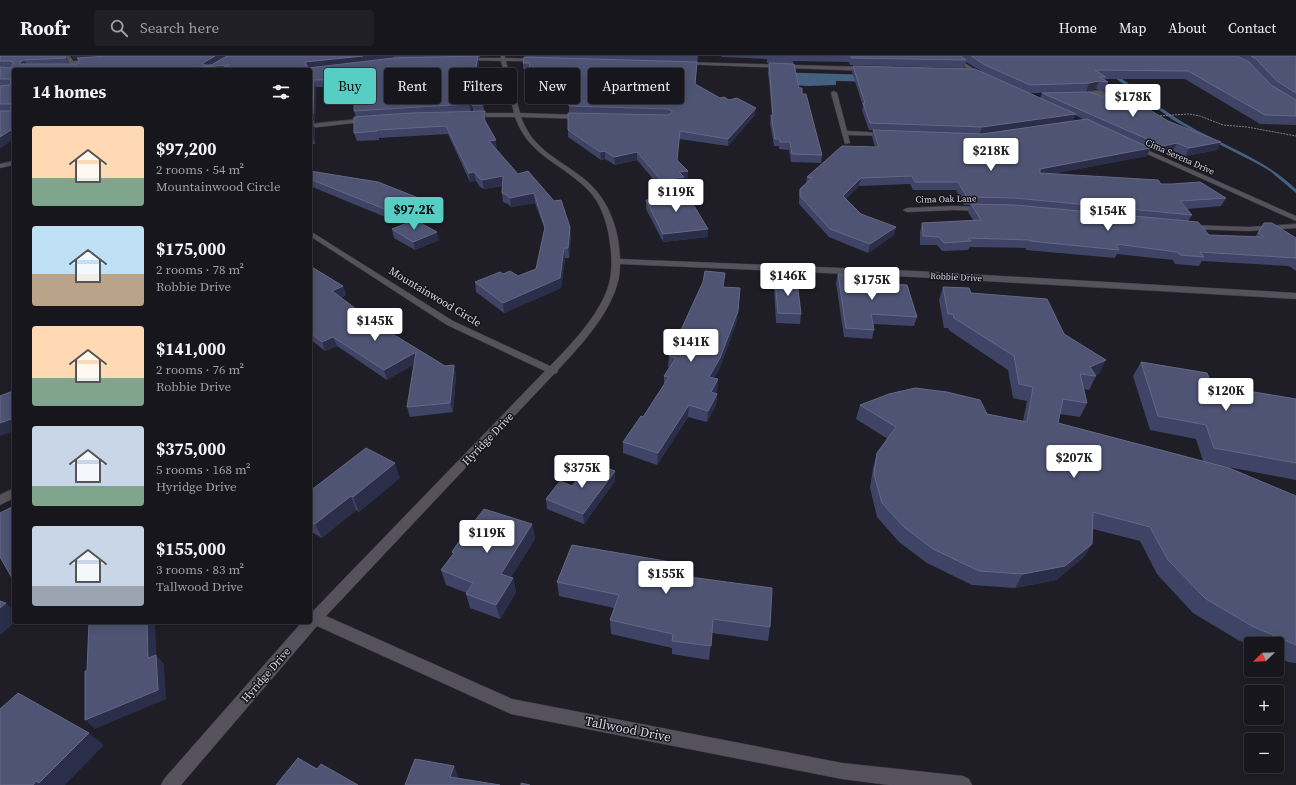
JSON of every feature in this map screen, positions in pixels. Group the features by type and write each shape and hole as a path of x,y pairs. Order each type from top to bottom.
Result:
{"street":[{"path":"68,56 71,63 102,61"},
{"path":"951,56 986,78"},
{"path":"457,59 503,57 542,60"},
{"name":"Hyridge Drive","path":"312,617 553,371 597,317 612,290 616,261 613,230 596,193 532,144 523,130 517,114 503,57"},
{"path":"674,63 873,69"},
{"path":"66,68 81,68"},
{"path":"963,72 975,72"},
{"path":"834,93 847,143"},
{"path":"1082,96 1089,96"},
{"path":"462,115 517,114 588,117"},
{"path":"312,126 377,119"},
{"path":"845,133 890,135"},
{"name":"Cima Serena Drive","path":"1126,142 1296,219"},
{"path":"0,166 12,163"},
{"name":"Cima Oak Lane","path":"907,210 954,208 990,209"},
{"path":"1183,226 1249,229 1296,226"},
{"name":"Mountainwood Circle","path":"312,234 450,323 553,371"},
{"name":"Robbie Drive","path":"616,261 923,275 1296,296"},
{"path":"0,500 12,494"},
{"name":"Tallwood Drive","path":"312,617 511,706 842,771 962,785"},
{"name":"Hyridge Drive","path":"170,785 306,624"}],"path":[{"path":"1154,116 1189,114 1200,116 1222,125 1247,127 1296,136"}],"water":[{"path":"768,72 876,75 878,82 836,81 836,85 808,86 770,84"}],"building":[{"path":"0,56 65,56 66,58 24,60 20,62 20,64 78,64 79,60 77,58 108,56 215,56 203,63 204,65 211,65 227,56 363,56 305,62 308,68 222,68 229,65 189,68 12,68 12,129 0,137 0,111 10,111 11,104 0,104 0,86 10,85 11,79 0,79 0,67 10,68 14,63 10,61 0,61"},
{"path":"478,56 476,68 449,68 449,104 469,104 354,111 354,104 376,104 376,68 324,68 324,80 314,80 312,114 312,68 308,68 394,58"},
{"path":"851,56 960,56 966,60 851,58"},
{"path":"971,56 1237,56 1249,62 1271,85 1296,100 1296,116 1265,115 1188,71 1095,70 1106,77 1099,77 1108,82 1099,81 1089,83 1030,85 985,65"},
{"path":"1251,56 1296,56 1296,93 1277,81 1255,58"},
{"path":"524,57 697,62 695,84 720,98 724,97 729,100 737,98 756,108 728,139 680,131 677,160 688,171 679,172 684,177 661,180 637,152 614,157 605,151 600,152 568,130 568,113 668,115 672,113 672,111 668,109 569,106 569,104 580,104 580,68 529,68 530,63 523,63"},
{"path":"769,63 794,64 799,88 802,88 802,94 806,94 822,155 792,154 790,142 780,142 780,139 775,139 771,115 773,116"},
{"path":"853,66 975,69 1076,114 982,127 870,123"},
{"path":"1117,90 1168,121 1221,142 1189,148 1177,143 1163,146 1042,93 1090,92 1102,96 1115,94"},
{"path":"483,104 483,105 472,105"},
{"path":"485,111 484,119 496,140 489,141 518,174 528,171 554,201 561,200 570,227 568,248 564,248 560,278 503,303 475,282 500,272 503,274 510,271 518,276 536,269 545,227 534,193 510,198 502,193 503,176 482,180 474,172 469,173 446,126 377,130 354,133 354,117 411,113"},
{"path":"1087,119 1150,148 1040,169 1040,173 1158,180 1161,184 1200,182 1226,198 1180,201 1192,215 1015,198 967,197 958,182 915,182 912,176 861,178 843,196 861,214 896,227 870,244 830,229 800,196 800,189 812,178 807,177 842,146 879,147 873,130 982,134"},
{"path":"312,171 378,182 421,199 392,212 312,180"},
{"path":"684,189 708,229 663,234 646,200 666,198 662,192"},
{"path":"971,204 1015,205 1198,222 1209,235 1264,237 1258,233 1264,223 1272,223 1296,238 1296,258 1200,252 1204,257 1180,255 1177,252 1116,244 1119,250 1029,240 968,238 971,241 944,243 939,237 923,236 922,223 981,220"},
{"path":"415,220 437,232 413,242 392,229"},
{"path":"312,267 343,286 332,291 378,325 445,366 454,365 450,403 407,407 416,352 384,370 333,337 322,342 312,334"},
{"path":"705,271 725,273 723,287 740,288 738,311 720,358 709,377 718,379 711,392 717,394 708,411 689,405 658,453 623,442 641,416 643,417 669,377 664,376 676,358 669,356 703,282"},
{"path":"838,274 871,276 873,283 907,285 917,317 871,314 874,330 846,328"},
{"path":"775,280 797,281 801,314 778,313"},
{"path":"943,287 969,288 971,293 1047,299 1064,334 1106,360 1090,367 1096,376 1080,374 1087,403 1063,399 1058,423 1229,468 1296,496 1296,645 1284,640 1284,637 1277,637 1252,626 1206,599 1168,560 1150,527 1093,512 1092,544 1065,566 1023,574 979,571 933,549 904,527 882,503 874,474 877,453 896,427 860,405 889,394 915,388 947,392 980,400 987,414 1027,422 1033,387 1019,384 1014,356 954,318 953,314 948,314"},
{"path":"1141,362 1207,373 1212,385 1296,399 1296,463 1214,448 1206,425 1158,416"},
{"path":"12,391 12,419 0,423 0,396"},
{"path":"366,448 395,463 353,497 351,496 315,524 312,522 312,489"},
{"path":"591,462 615,471 583,514 546,499 560,481 572,486"},
{"path":"12,507 12,578 0,557 0,513"},
{"path":"484,509 532,524 501,574 513,578 496,605 466,594 473,583 441,570 454,553 452,552 460,540"},
{"path":"572,545 671,562 667,574 772,588 770,627 713,619 711,646 672,641 673,634 610,620 619,595 557,582"},
{"path":"0,601 6,603 0,608"},
{"path":"89,624 147,624 148,658 156,655 158,690 85,720 85,671 87,671"},
{"path":"18,693 89,733 39,783 36,781 33,785 0,785 0,709"},
{"path":"298,758 317,769 321,764 358,785 276,785"},
{"path":"415,759 454,766 450,777 500,785 405,785"}],"waterway":[{"path":"1112,74 1165,113 1198,133 1257,162 1271,171 1296,192"}]}
